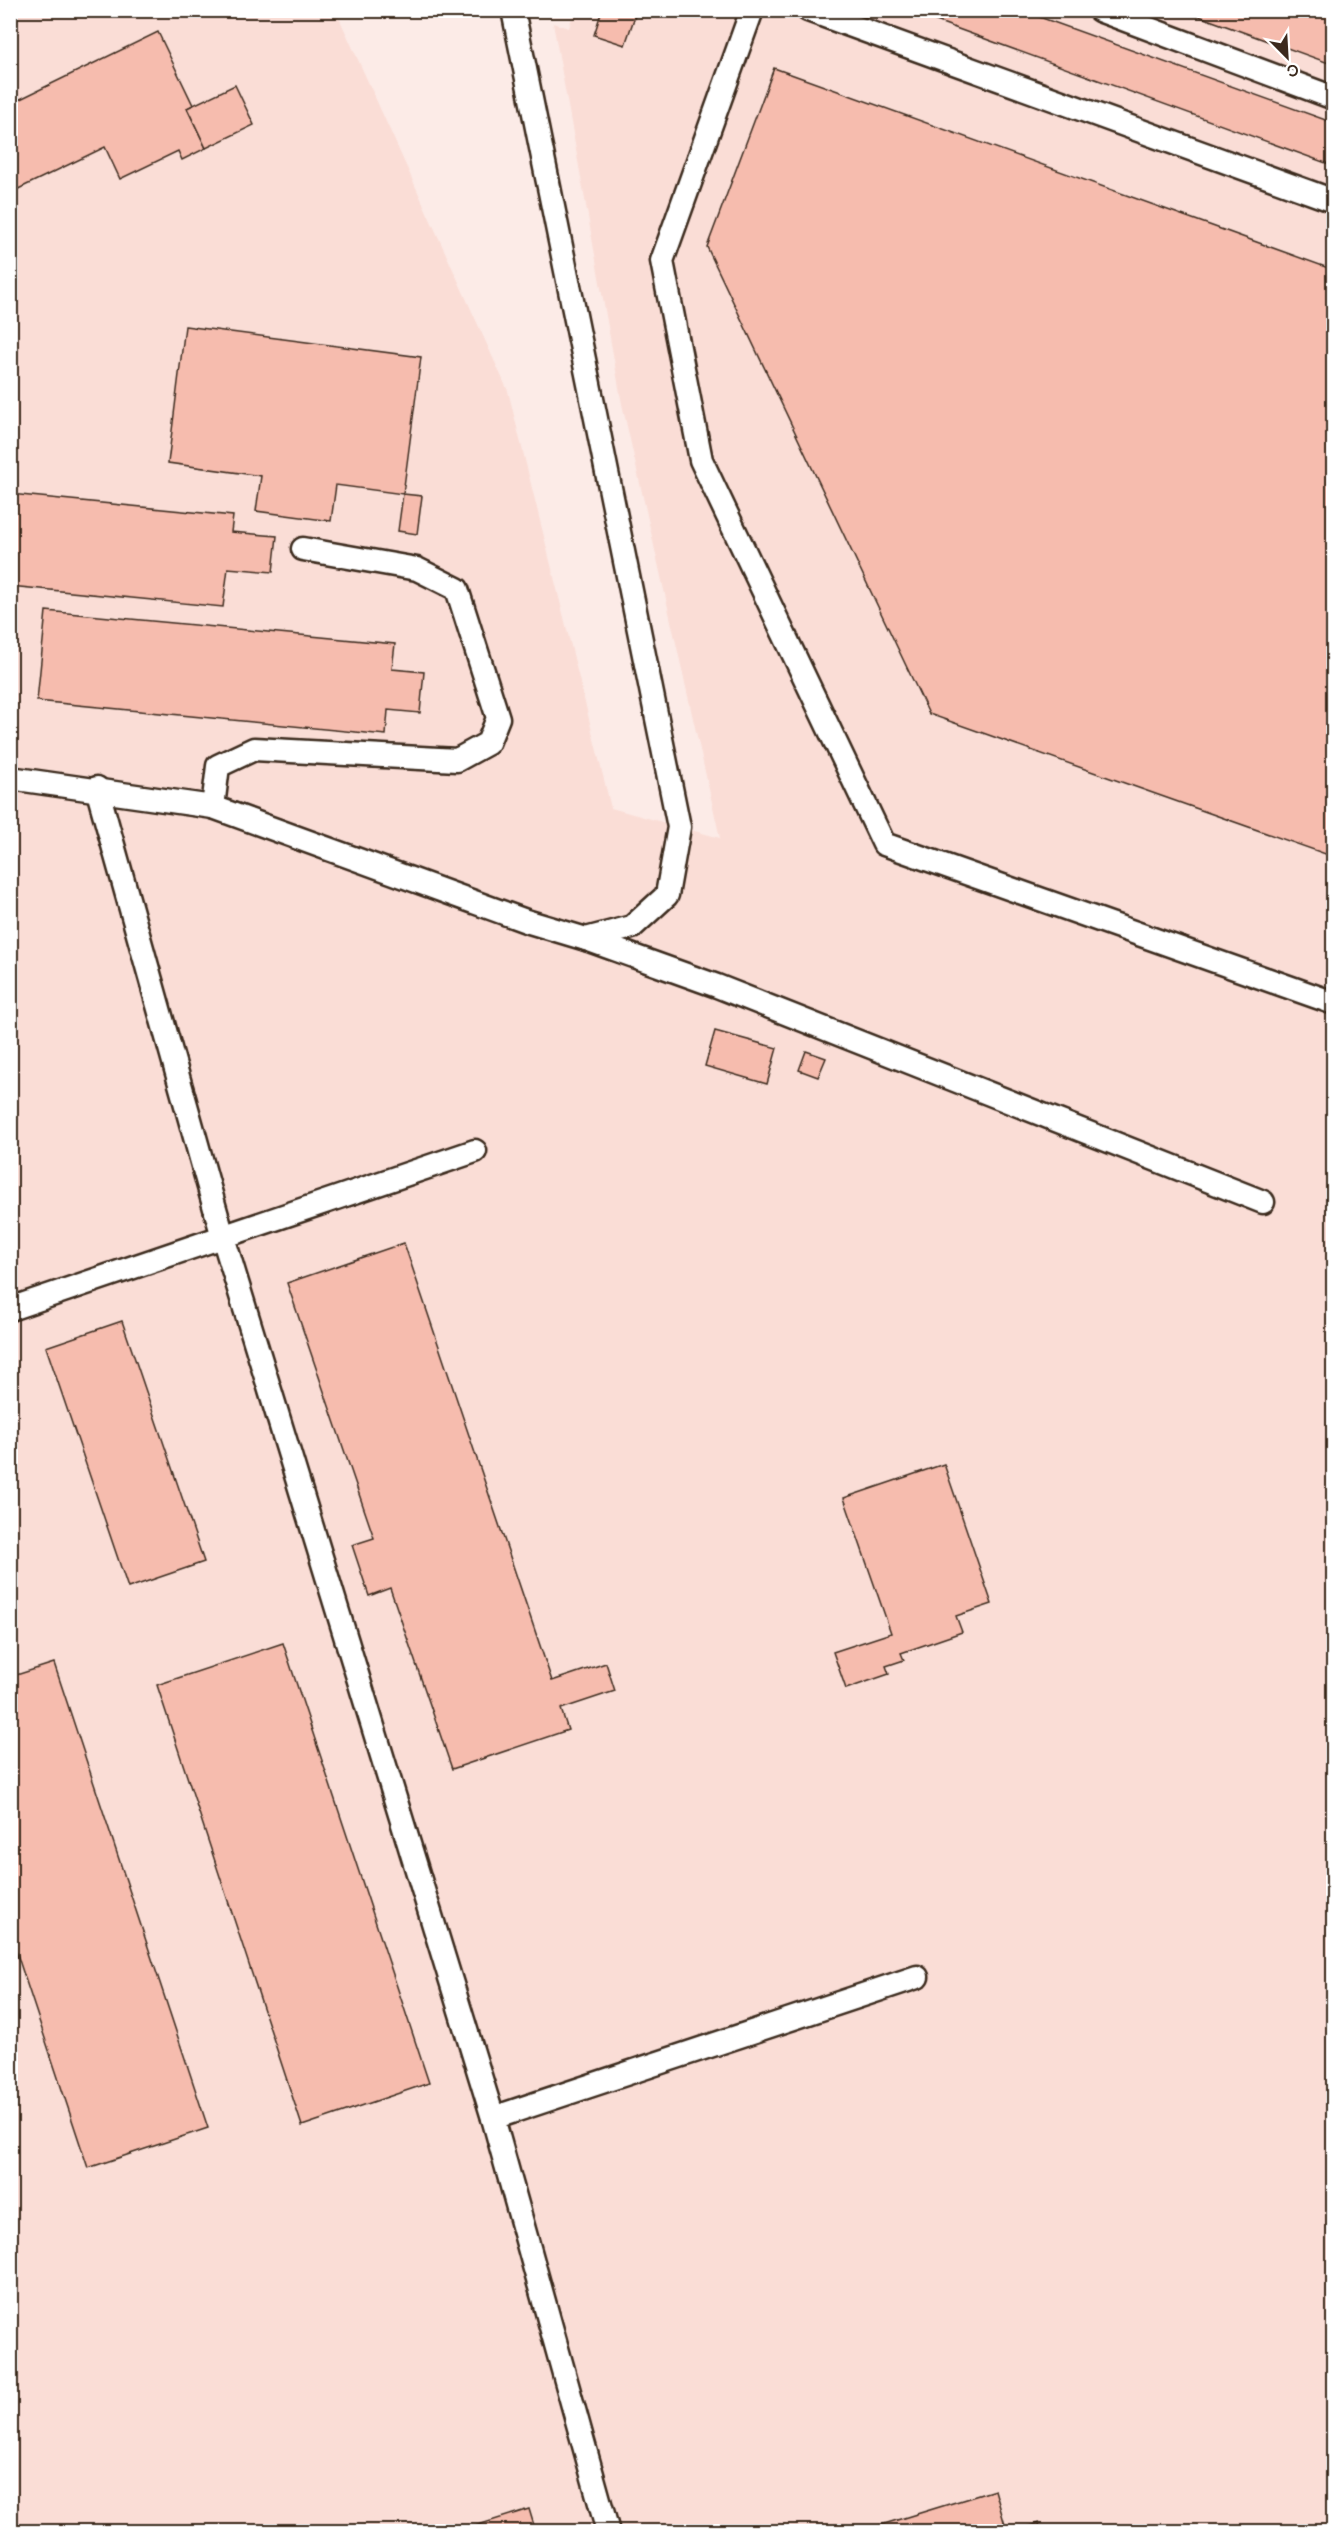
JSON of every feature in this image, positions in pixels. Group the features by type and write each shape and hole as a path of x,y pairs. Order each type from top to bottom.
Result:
{"lane":[{"path":"513,10 679,827 667,895 632,927 586,939"},
{"path":"752,10 662,261 701,460 884,844 1334,1003"},
{"path":"808,10 1334,201"},
{"path":"1099,10 1334,98"},
{"path":"213,807 218,766 254,748 457,760 488,743 498,718 458,589 417,569 303,549"},
{"path":"10,778 97,788 213,807 526,921 586,939 717,986 1263,1202"},
{"path":"97,788 223,1238 493,2118 608,2532"},
{"path":"10,1309 475,1151"},
{"path":"493,2118 917,1977"}],"shaded area":[{"path":"574,10 1333,11 1333,2531 11,2532 11,11 336,11 508,391 611,808 720,838 622,404 553,23 569,28"}],"building":[{"path":"602,10 637,10 625,45 594,35"},
{"path":"906,10 1020,10 1334,123 1334,166"},
{"path":"1182,10 1334,10 1334,65"},
{"path":"158,32 193,105 187,108 206,148 182,160 178,151 120,179 105,147 10,193 10,104"},
{"path":"774,68 1334,270 1334,857 929,714 707,247"},
{"path":"235,85 254,125 206,148 187,108"},
{"path":"185,326 421,357 403,494 336,485 331,521 256,511 261,476 168,463"},
{"path":"10,494 233,516 231,532 277,536 273,572 228,568 223,607 10,586"},
{"path":"403,494 422,496 417,534 398,531"},
{"path":"46,611 395,644 392,669 424,672 420,713 388,710 386,735 37,701"},
{"path":"715,1031 777,1048 767,1084 705,1066"},
{"path":"806,1051 826,1058 818,1077 799,1070"},
{"path":"404,1243 552,1681 606,1663 615,1691 561,1709 568,1730 452,1769 390,1588 369,1596 352,1545 374,1538 287,1283"},
{"path":"122,1321 204,1562 128,1588 46,1347"},
{"path":"944,1464 992,1604 956,1616 962,1632 901,1653 904,1660 886,1666 889,1674 846,1689 833,1652 891,1633 844,1498"},
{"path":"283,1643 429,2083 302,2126 157,1685"},
{"path":"54,1663 208,2128 88,2168 10,1933 10,1677"},
{"path":"995,2490 1007,2532 858,2532"},
{"path":"529,2509 536,2532 456,2532"},
{"path":"1039,2523 1041,2532 1010,2532"}]}
